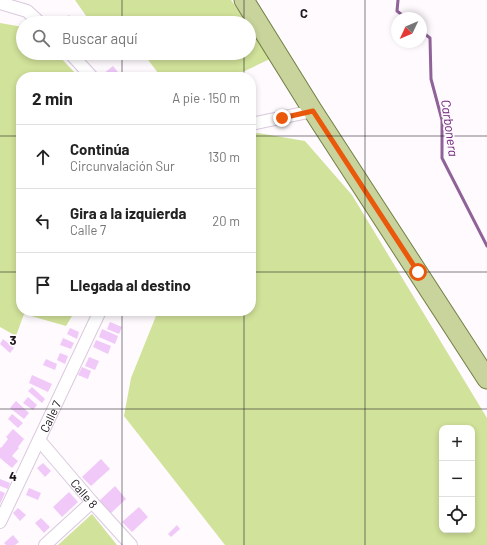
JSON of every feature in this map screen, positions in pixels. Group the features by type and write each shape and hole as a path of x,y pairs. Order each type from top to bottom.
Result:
{"main road":[{"path":"244,0 254,16"},
{"path":"256,19 313,111 487,379"}],"street":[{"path":"0,3 27,11 32,16"},
{"path":"76,60 87,72"},
{"path":"256,123 313,111"},
{"name":"Calle 7","path":"0,522 98,316"},
{"name":"Calle 8","path":"39,440 131,545"},
{"path":"45,545 92,502"}],"green space":[{"path":"75,0 231,0 242,16 86,16"},
{"path":"0,23 16,26 16,60 63,60 74,72 16,72 16,316 23,316 16,336 0,327"},
{"path":"256,38 270,59 243,72 157,72 148,60 256,60"},
{"path":"256,133 305,141 352,195 487,418 487,545 225,545 124,416 131,378 156,316 256,316"},
{"path":"31,316 72,316 66,326"},
{"path":"92,514 117,545 58,545"}],"building":[{"path":"113,66 118,72 106,72"},
{"path":"110,322 122,327 119,334 107,329"},
{"path":"70,328 79,332 77,339 67,334"},
{"path":"102,329 118,336 115,344 99,337"},
{"path":"63,338 74,343 71,349 60,345"},
{"path":"3,339 14,348 10,353 0,344"},
{"path":"96,340 111,346 108,354 93,347"},
{"path":"60,353 68,356 65,364 57,360"},
{"path":"89,357 99,361 95,370 85,366"},
{"path":"46,359 57,364 55,370 43,365"},
{"path":"82,367 91,371 88,379 78,375"},
{"path":"32,375 52,384 48,392 29,383"},
{"path":"32,387 45,399 42,403 28,391"},
{"path":"28,397 37,405 33,410 23,403"},
{"path":"16,401 29,413 24,419 10,408"},
{"path":"12,414 23,423 18,428 8,419"},
{"path":"13,429 24,439 12,456 18,461 12,468 0,458 0,447 1,448 8,439 6,437"},
{"path":"101,459 110,469 91,486 82,477"},
{"path":"43,463 51,471 45,477 37,468"},
{"path":"0,479 10,483 8,489 0,486"},
{"path":"115,486 126,499 110,514 98,502"},
{"path":"29,488 41,493 38,500 26,495"},
{"path":"0,491 5,493 0,504"},
{"path":"69,492 78,502 62,517 53,507"},
{"path":"139,507 148,517 132,532 122,522"},
{"path":"18,508 26,515 20,521 13,513"},
{"path":"41,518 50,527 44,533 35,523"},
{"path":"177,525 180,529 171,537 168,534"},
{"path":"13,535 19,542 15,545 6,545 4,543"}],"waterway":[{"name":"Carbonera","path":"398,0 397,11 398,12"},
{"name":"Carbonera","path":"427,36 430,38 431,79 442,120 442,158 487,246"}],"route":[{"path":"282,118 313,111 418,272"}]}
